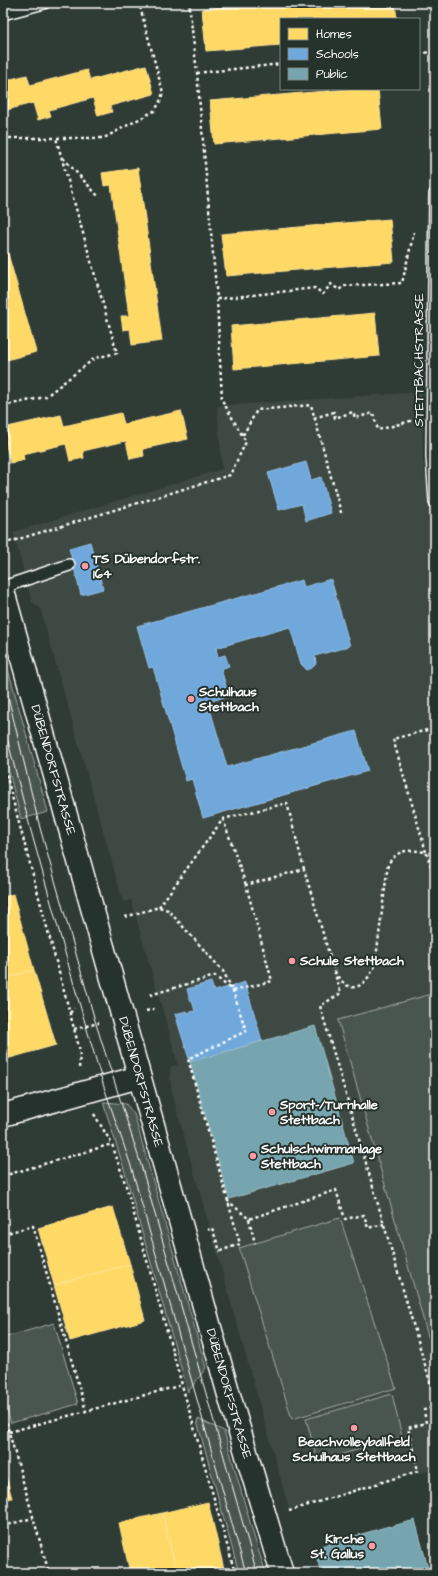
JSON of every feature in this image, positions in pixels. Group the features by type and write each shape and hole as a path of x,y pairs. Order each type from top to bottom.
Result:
{"street":[{"name":"DÜBENDORFSTRASSE","path":"3,590 229,1395 282,1573"},
{"path":"3,1115 139,1077"}],"lane":[{"path":"3,14 44,3"},
{"name":"STETTBACHSTRASSE","path":"435,194 432,456 435,502"},
{"path":"3,587 69,565"}],"path":[{"path":"3,138 104,138 154,112 163,93 139,3"},
{"path":"9,542 230,475 246,442 222,400 217,299 197,73 189,3"},
{"path":"420,53 435,52"},
{"path":"197,73 280,64"},
{"path":"3,406 45,397 95,358 117,353 56,138"},
{"path":"62,157 99,198"},
{"path":"217,299 315,288 323,294 331,284 339,290 344,286 402,283 415,230"},
{"path":"242,435 257,410 311,405 342,516"},
{"path":"314,418 334,412 335,418 353,412 355,418 373,413 378,430 433,414"},
{"path":"435,728 393,739 435,878"},
{"path":"3,764 80,1051 79,1073"},
{"path":"125,917 159,906 223,819 287,803 304,869 341,993 320,1006 435,1399"},
{"path":"223,819 246,885 272,981 233,991"},
{"path":"332,964 340,979 352,987 361,986 370,977 377,958 388,864 398,853 409,850 426,852"},
{"path":"246,885 304,869"},
{"path":"159,906 168,910 223,971 233,991 246,1031 188,1060 240,1244 220,1251 212,1228"},
{"path":"150,995 215,976 233,991"},
{"path":"70,1014 74,1008"},
{"path":"94,1113 112,1144 126,1186 235,1573"},
{"path":"3,1170 4,1176 112,1144"},
{"path":"249,1219 336,1190 345,1219 364,1215 368,1228 384,1224"},
{"path":"227,1200 249,1219 255,1244"},
{"path":"3,1234 33,1226 86,1411"},
{"path":"9,1432 182,1386"},
{"path":"285,1513 418,1471 408,1428 426,1423 424,1410 435,1407"},
{"path":"3,1411 48,1573"},
{"path":"3,1526 33,1518"}],"shaded area":[{"name":"Schule Stettbach","path":"422,392 423,458 435,550 435,1470 419,1473 289,1509 171,1088 170,1067 178,1064 131,900 123,902 40,608 32,602 13,532 222,469 217,406"},
{"path":"3,651 48,812 21,819 3,748"},
{"path":"435,993 435,1349 432,1350 338,1020"},
{"path":"103,1102 126,1104 134,1114 206,1368 188,1392 124,1169"},
{"path":"340,1218 396,1388 292,1419 239,1248"},
{"path":"54,1323 78,1404 11,1423 3,1397 3,1338"},
{"name":"Beachvolleyballfeld Schulhaus Stettbach","path":"392,1394 402,1437 318,1461 306,1419"},
{"path":"198,1419 224,1431 266,1573 239,1573 197,1421"}],"building: Homes":[{"path":"266,3 395,3 397,18 280,18 280,45 206,51 202,9"},
{"path":"146,65 154,94 110,106 112,112 98,116 93,98 49,110 51,116 38,120 33,103 3,111 3,81 27,75 30,85 87,70 90,80"},
{"path":"337,90 378,90 382,129 214,144 210,101"},
{"path":"138,168 162,341 132,345 130,329 123,330 121,316 129,316 111,185 104,186 102,173"},
{"path":"390,219 394,262 226,276 221,234"},
{"path":"3,236 36,352 3,361"},
{"path":"375,313 379,356 234,369 231,326"},
{"path":"181,411 188,439 143,449 144,456 130,459 126,441 83,451 84,458 70,461 66,444 23,454 24,460 10,463 3,431 3,428 61,415 64,426 121,413 124,424"},
{"path":"13,894 34,970 3,979 3,897"},
{"path":"34,970 56,1045 3,1060 3,979"},
{"path":"113,1207 130,1264 54,1285 38,1228"},
{"path":"130,1264 145,1320 70,1341 54,1285"},
{"path":"3,1466 12,1498 3,1500"},
{"path":"208,1502 225,1573 177,1573 162,1513"},
{"path":"162,1513 177,1573 130,1573 119,1523"}],"building: Schools":[{"path":"306,462 311,480 321,477 331,513 306,521 302,504 279,510 268,473"},
{"name":"TS Dübendorfstr. 164","path":"90,542 103,589 81,595 69,548"},
{"name":"Schulhaus Stettbach","path":"331,579 350,646 315,656 316,664 307,670 301,664 290,627 216,648 218,657 225,655 229,666 221,669 229,696 208,702 227,767 356,731 368,771 203,818 192,779 186,781 153,667 149,668 137,626 302,580 304,587"},
{"path":"211,982 214,991 245,982 262,1041 190,1062 175,1014 195,1011 192,1001 190,1001 187,989"}],"building: Public":[{"name":"Sport-/Turnhalle Stettbach","path":"315,1026 354,1163 229,1199 190,1062"},
{"name":"Kirche St. Gallus","path":"415,1520 428,1568 408,1573 321,1573 314,1548"}],"tram line":[{"path":"3,676 40,828 96,1024 141,1165 257,1573"},
{"path":"3,722 31,831 78,999 104,1087 131,1166 246,1573"}],"place":[{"name":"TS Dübendorfstr. 164","path":"85,566"},
{"name":"Schulhaus Stettbach","path":"191,699"},
{"name":"Schule Stettbach","path":"292,961"},
{"name":"Sport-/Turnhalle Stettbach","path":"272,1112"},
{"name":"Schulschwimmanlage Stettbach","path":"253,1156"},
{"name":"Beachvolleyballfeld Schulhaus Stettbach","path":"354,1428"},
{"name":"Kirche St. Gallus","path":"372,1546"}]}
